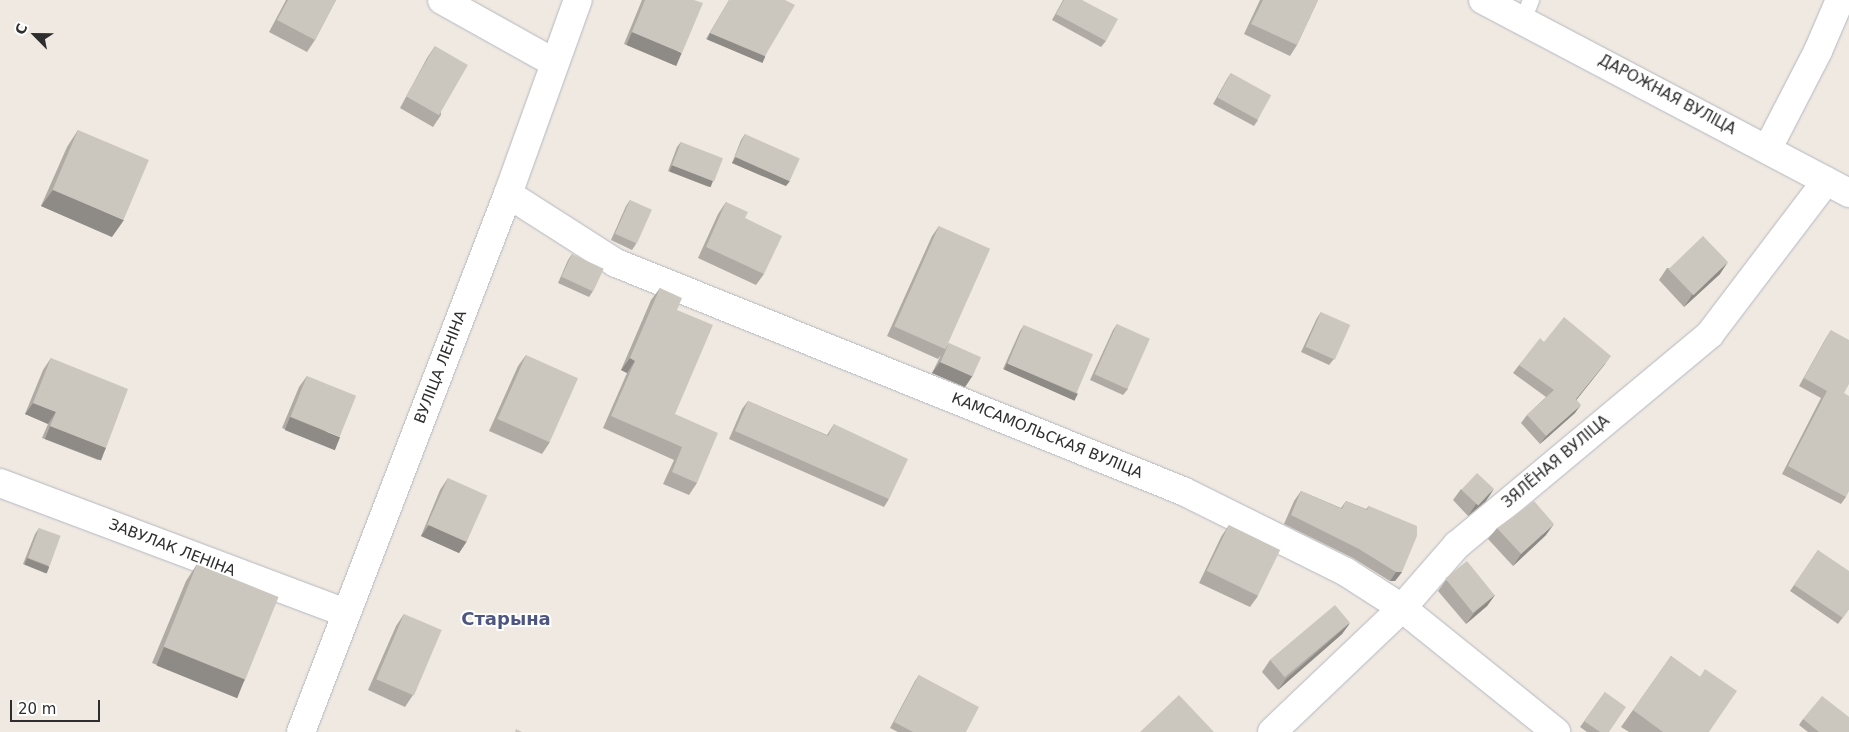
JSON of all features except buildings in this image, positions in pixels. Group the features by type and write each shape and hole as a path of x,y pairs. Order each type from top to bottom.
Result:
{"street":[{"path":"442,0 554,62"},
{"name":"ВУЛІЦА ЛЕНІНА","path":"301,732 345,613 508,194 554,62 578,0"},
{"name":"ДАРОЖНАЯ ВУЛІЦА","path":"1483,0 1527,10 1837,187"},
{"path":"1768,148 1818,51 1840,0"},
{"name":"ЗЯЛЁНАЯ ВУЛІЦА","path":"1272,732 1402,608 1457,544 1710,334 1837,187"},
{"name":"КАМСАМОЛЬСКАЯ ВУЛІЦА","path":"508,194 616,264 1183,491 1346,572 1402,608 1556,732"},
{"name":"ЗАВУЛАК ЛЕНІНА","path":"0,483 345,613"}],"district":[{"name":"Старына","path":"506,619"}]}
